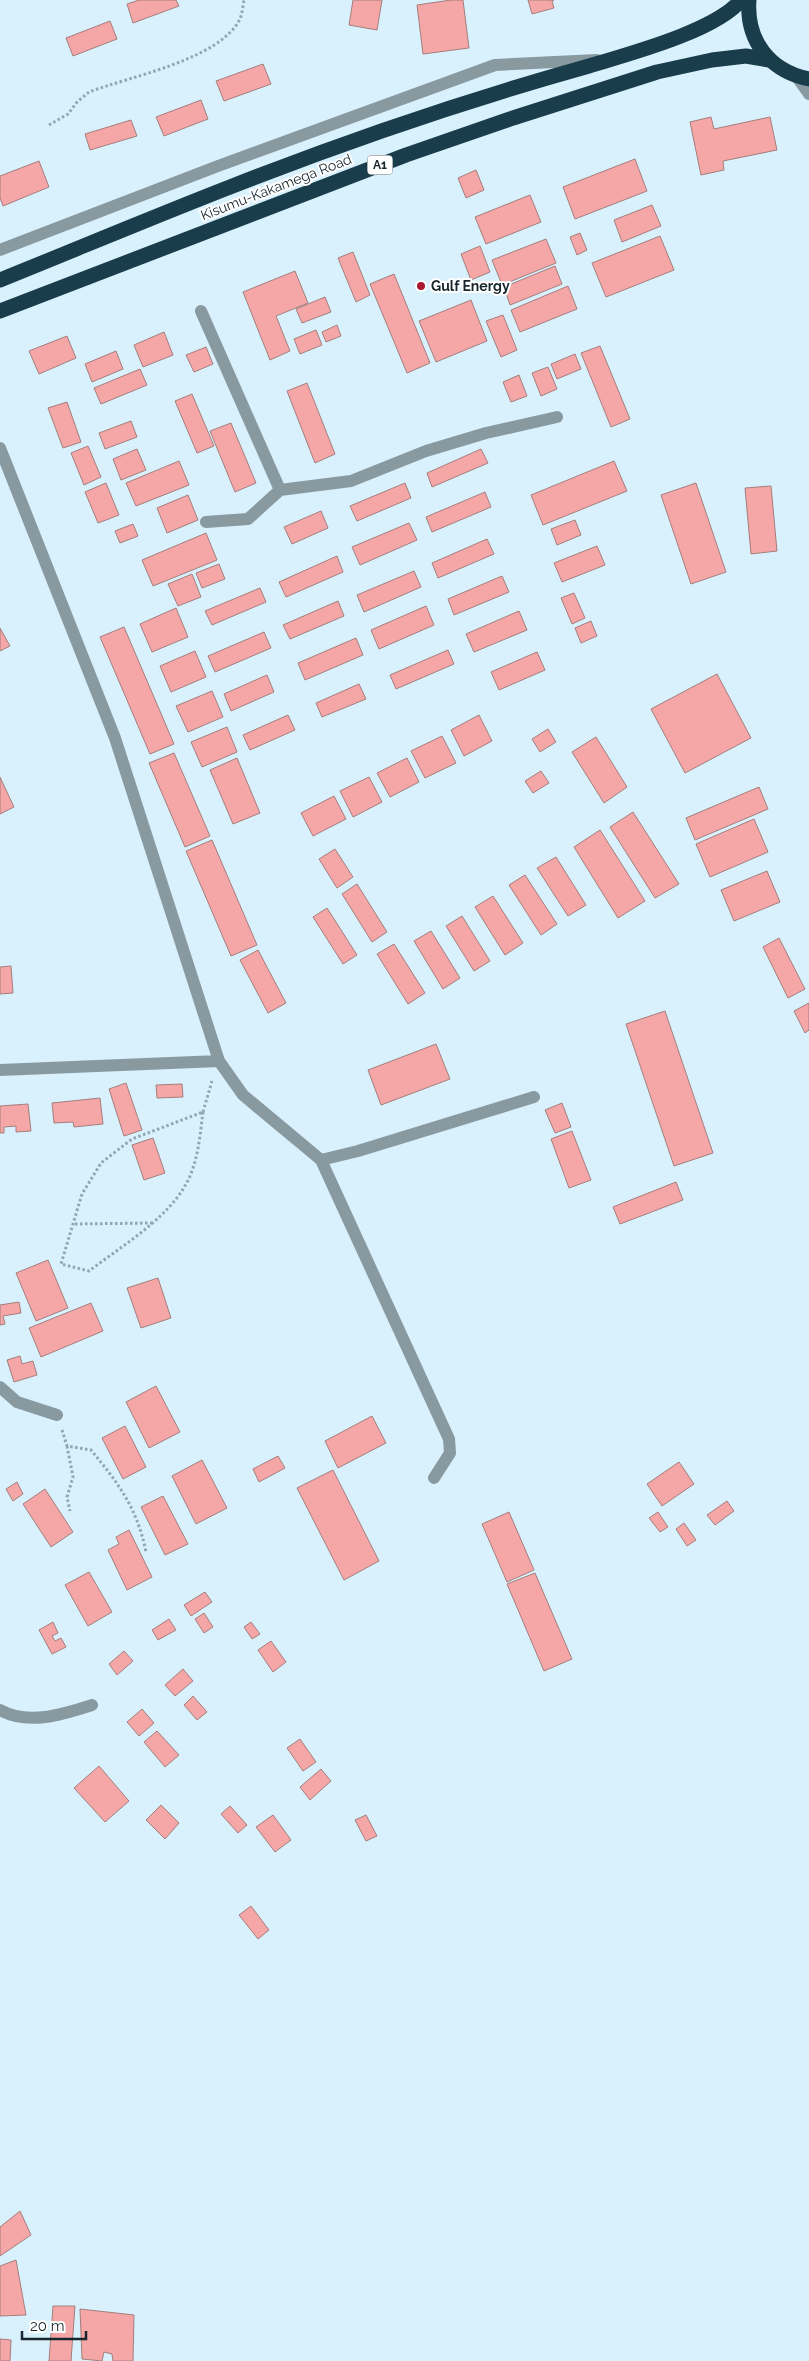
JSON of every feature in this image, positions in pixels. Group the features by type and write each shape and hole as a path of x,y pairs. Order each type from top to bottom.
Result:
{"highway":[{"name":"Kisumu-Kakamega Road","path":"0,280 230,187 386,130 503,90 612,59 697,29 725,14 741,0"},
{"path":"749,0 749,17 752,33 759,48 769,60 782,70 803,78"},
{"name":"Kisumu-Kakamega Road","path":"0,311 406,155 513,118 657,72 746,56 769,60"}],"street":[{"path":"0,250 218,166 495,65 612,59"},
{"path":"803,78 809,94"},
{"path":"201,311 280,490"},
{"path":"206,522 248,519 280,490 350,481 426,451 557,417"},
{"path":"0,448 115,738 219,1061 243,1095 321,1160 448,1439 450,1453 434,1478"},
{"path":"0,1070 219,1061"},
{"path":"321,1160 358,1151 534,1096"},
{"path":"0,1387 17,1402 57,1415"},
{"path":"0,1710 22,1717 46,1718 92,1704"}],"path":[{"path":"48,125 68,114 77,102 90,92 190,58 219,44 240,19 244,0"},
{"path":"203,1112 132,1139 101,1163 82,1194 75,1224 61,1264 89,1271 165,1214 187,1182 198,1150 203,1112 219,1061"},
{"path":"75,1224 152,1223"},
{"path":"57,1415 67,1446 73,1477 67,1497 70,1512"},
{"path":"67,1446 91,1450 118,1482 141,1526 146,1552"}],"building":[{"path":"139,0 176,0 179,6 133,23 127,4"},
{"path":"353,0 382,0 377,30 349,25"},
{"path":"463,0 469,48 423,54 417,5"},
{"path":"528,0 554,0 552,1 554,8 532,14"},
{"path":"110,21 117,39 73,56 66,38"},
{"path":"263,64 271,84 224,101 216,81"},
{"path":"201,100 208,119 164,136 156,117"},
{"path":"711,117 714,129 770,117 777,150 723,161 724,170 701,175 690,122"},
{"path":"131,120 137,136 90,150 85,134"},
{"path":"635,159 647,191 575,219 563,187"},
{"path":"39,161 49,187 3,206 0,198 0,176"},
{"path":"476,170 484,190 466,198 458,178"},
{"path":"530,195 541,222 486,244 475,217"},
{"path":"652,205 661,226 622,242 614,220"},
{"path":"580,233 587,250 577,255 570,237"},
{"path":"660,236 674,270 606,297 592,263"},
{"path":"546,239 556,263 502,285 492,260"},
{"path":"480,246 490,272 471,280 461,254"},
{"path":"353,252 370,295 356,302 338,258"},
{"path":"555,266 562,284 510,305 504,287"},
{"path":"295,271 308,303 276,316 290,351 270,360 243,292"},
{"path":"394,274 430,363 407,373 370,284"},
{"path":"568,286 577,309 520,332 511,310"},
{"path":"325,297 331,312 302,323 296,309"},
{"path":"471,300 487,341 436,362 419,321"},
{"path":"503,315 517,350 501,357 486,321"},
{"path":"337,325 341,336 326,342 322,332"},
{"path":"316,330 322,345 300,354 294,339"},
{"path":"164,332 173,355 143,367 134,345"},
{"path":"67,336 76,358 39,374 29,351"},
{"path":"600,346 630,419 611,427 581,353"},
{"path":"206,347 213,364 194,372 186,355"},
{"path":"116,351 123,369 92,382 85,364"},
{"path":"575,354 581,369 557,379 551,364"},
{"path":"548,367 557,389 541,396 532,373"},
{"path":"140,369 147,385 101,404 94,388"},
{"path":"519,375 527,396 511,402 503,382"},
{"path":"307,383 335,454 315,463 287,391"},
{"path":"192,394 214,446 197,453 175,401"},
{"path":"67,402 81,442 63,448 48,408"},
{"path":"131,421 137,437 105,449 99,433"},
{"path":"231,423 256,483 235,492 210,431"},
{"path":"88,446 101,477 84,485 71,453"},
{"path":"137,449 146,470 121,480 113,459"},
{"path":"481,449 488,463 432,487 427,473"},
{"path":"179,461 189,485 136,506 126,483"},
{"path":"614,461 627,491 543,525 531,495"},
{"path":"106,483 119,515 98,523 85,492"},
{"path":"405,483 411,498 357,521 350,506"},
{"path":"696,483 726,572 691,584 661,495"},
{"path":"771,486 777,551 751,554 745,488"},
{"path":"485,492 491,507 432,532 426,517"},
{"path":"188,495 198,520 167,533 157,508"},
{"path":"321,511 328,528 292,544 284,527"},
{"path":"575,520 581,535 557,545 551,529"},
{"path":"409,523 417,540 360,565 352,547"},
{"path":"133,524 138,536 120,543 115,531"},
{"path":"206,533 217,560 153,586 142,560"},
{"path":"487,539 494,554 438,578 432,563"},
{"path":"597,546 605,565 562,582 554,563"},
{"path":"337,556 343,572 286,597 279,582"},
{"path":"219,564 225,579 202,588 196,573"},
{"path":"414,571 421,587 364,612 357,595"},
{"path":"192,574 201,597 178,606 168,584"},
{"path":"502,576 509,592 454,615 448,599"},
{"path":"260,588 266,602 212,625 205,611"},
{"path":"574,593 585,618 572,624 561,598"},
{"path":"338,601 344,616 290,639 283,625"},
{"path":"426,606 434,625 379,649 371,630"},
{"path":"176,608 188,637 152,652 140,624"},
{"path":"519,611 527,630 474,652 466,634"},
{"path":"591,621 597,636 581,643 575,628"},
{"path":"124,627 174,744 150,754 100,637"},
{"path":"0,628 10,646 0,651"},
{"path":"264,632 271,648 215,672 208,656"},
{"path":"356,638 363,655 305,680 298,663"},
{"path":"448,650 454,664 396,689 390,675"},
{"path":"195,651 206,677 171,692 160,666"},
{"path":"537,652 545,670 499,690 491,672"},
{"path":"717,674 751,738 685,773 651,709"},
{"path":"267,675 274,692 231,711 224,694"},
{"path":"359,684 366,699 322,717 316,703"},
{"path":"212,691 223,717 188,732 176,706"},
{"path":"288,715 295,730 250,750 243,735"},
{"path":"479,715 492,741 464,756 451,730"},
{"path":"227,727 237,752 202,767 191,742"},
{"path":"548,729 556,742 540,752 532,739"},
{"path":"442,736 456,763 425,778 411,751"},
{"path":"596,737 627,787 604,803 572,752"},
{"path":"174,753 210,836 185,847 149,763"},
{"path":"237,758 260,813 233,824 210,770"},
{"path":"407,758 419,782 390,797 377,773"},
{"path":"541,771 549,783 533,793 525,781"},
{"path":"0,777 14,807 0,814"},
{"path":"369,777 382,802 353,817 340,791"},
{"path":"759,787 768,809 695,840 686,818"},
{"path":"334,796 346,819 313,836 301,813"},
{"path":"633,812 679,884 655,898 610,827"},
{"path":"754,819 768,852 710,877 696,844"},
{"path":"600,830 645,901 618,918 574,847"},
{"path":"212,840 257,945 231,956 186,851"},
{"path":"335,849 353,877 337,888 319,859"},
{"path":"556,857 586,905 568,916 537,868"},
{"path":"767,871 780,902 734,921 721,890"},
{"path":"525,875 557,924 541,935 509,885"},
{"path":"357,884 387,932 372,942 342,894"},
{"path":"493,896 523,943 505,955 475,907"},
{"path":"327,908 357,955 343,964 313,917"},
{"path":"462,916 490,961 474,971 446,926"},
{"path":"431,931 460,978 443,989 414,941"},
{"path":"779,938 805,989 788,998 763,947"},
{"path":"394,944 425,993 408,1004 377,954"},
{"path":"258,950 286,1003 268,1013 240,960"},
{"path":"11,966 13,993 0,994 0,967"},
{"path":"809,1003 809,1030 805,1033 794,1011"},
{"path":"665,1011 713,1153 674,1166 626,1024"},
{"path":"436,1044 450,1079 381,1105 368,1070"},
{"path":"126,1083 142,1130 124,1136 109,1089"},
{"path":"182,1084 183,1097 157,1098 156,1085"},
{"path":"100,1098 103,1124 74,1127 73,1122 54,1123 52,1103"},
{"path":"562,1103 571,1127 555,1133 545,1110"},
{"path":"28,1104 31,1131 16,1132 16,1126 4,1127 4,1133 0,1133 0,1106"},
{"path":"572,1131 591,1180 569,1188 551,1139"},
{"path":"153,1138 165,1173 144,1180 132,1145"},
{"path":"676,1182 683,1200 620,1224 613,1207"},
{"path":"48,1260 68,1308 36,1321 16,1273"},
{"path":"158,1278 171,1318 141,1328 127,1288"},
{"path":"19,1302 21,1313 3,1316 5,1324 0,1325 0,1305"},
{"path":"91,1303 103,1331 41,1357 29,1328"},
{"path":"20,1356 22,1364 33,1361 37,1375 14,1382 7,1360"},
{"path":"156,1386 180,1432 149,1448 126,1402"},
{"path":"372,1416 386,1443 338,1468 325,1441"},
{"path":"125,1426 146,1467 123,1479 102,1438"},
{"path":"278,1456 285,1468 259,1482 253,1469"},
{"path":"202,1460 227,1508 196,1524 172,1476"},
{"path":"679,1462 694,1484 662,1506 647,1484"},
{"path":"333,1470 379,1561 344,1580 297,1488"},
{"path":"17,1482 23,1494 13,1501 6,1489"},
{"path":"45,1489 73,1532 51,1547 23,1504"},
{"path":"163,1496 188,1544 165,1555 141,1507"},
{"path":"727,1501 734,1511 715,1525 707,1515"},
{"path":"509,1512 534,1570 507,1582 482,1524"},
{"path":"658,1512 668,1527 660,1532 649,1518"},
{"path":"684,1523 696,1540 687,1546 676,1529"},
{"path":"129,1530 152,1577 127,1590 108,1550 119,1544 116,1537"},
{"path":"89,1572 112,1612 88,1626 65,1585"},
{"path":"535,1573 572,1659 544,1671 507,1584"},
{"path":"205,1592 212,1602 191,1616 184,1605"},
{"path":"204,1613 213,1627 204,1633 195,1619"},
{"path":"169,1619 176,1630 158,1640 152,1630"},
{"path":"53,1622 58,1633 52,1636 55,1641 61,1638 66,1647 52,1654 39,1630"},
{"path":"251,1622 260,1634 252,1639 244,1627"},
{"path":"271,1641 286,1662 273,1672 258,1650"},
{"path":"124,1651 133,1661 117,1675 109,1664"},
{"path":"183,1669 193,1681 175,1696 165,1685"},
{"path":"193,1696 207,1712 197,1720 184,1705"},
{"path":"142,1709 154,1723 139,1736 127,1722"},
{"path":"157,1731 179,1755 165,1767 144,1742"},
{"path":"300,1739 316,1762 303,1771 287,1748"},
{"path":"99,1766 129,1801 105,1822 74,1788"},
{"path":"321,1769 331,1781 310,1800 300,1787"},
{"path":"161,1805 179,1823 165,1839 146,1820"},
{"path":"230,1806 247,1825 238,1833 221,1814"},
{"path":"273,1815 291,1840 275,1852 256,1827"},
{"path":"366,1815 377,1836 366,1841 355,1820"},
{"path":"251,1906 269,1930 258,1939 239,1915"},
{"path":"20,2211 31,2235 0,2256 0,2227"},
{"path":"16,2260 26,2315 0,2316 0,2266"},
{"path":"53,2306 75,2306 71,2361 49,2361"},
{"path":"80,2309 134,2315 133,2361 113,2361 112,2354 104,2352 102,2361 82,2359"},
{"path":"0,2339 11,2340 10,2361 0,2361"}],"place":[{"name":"Gulf Energy","path":"421,286"}]}
